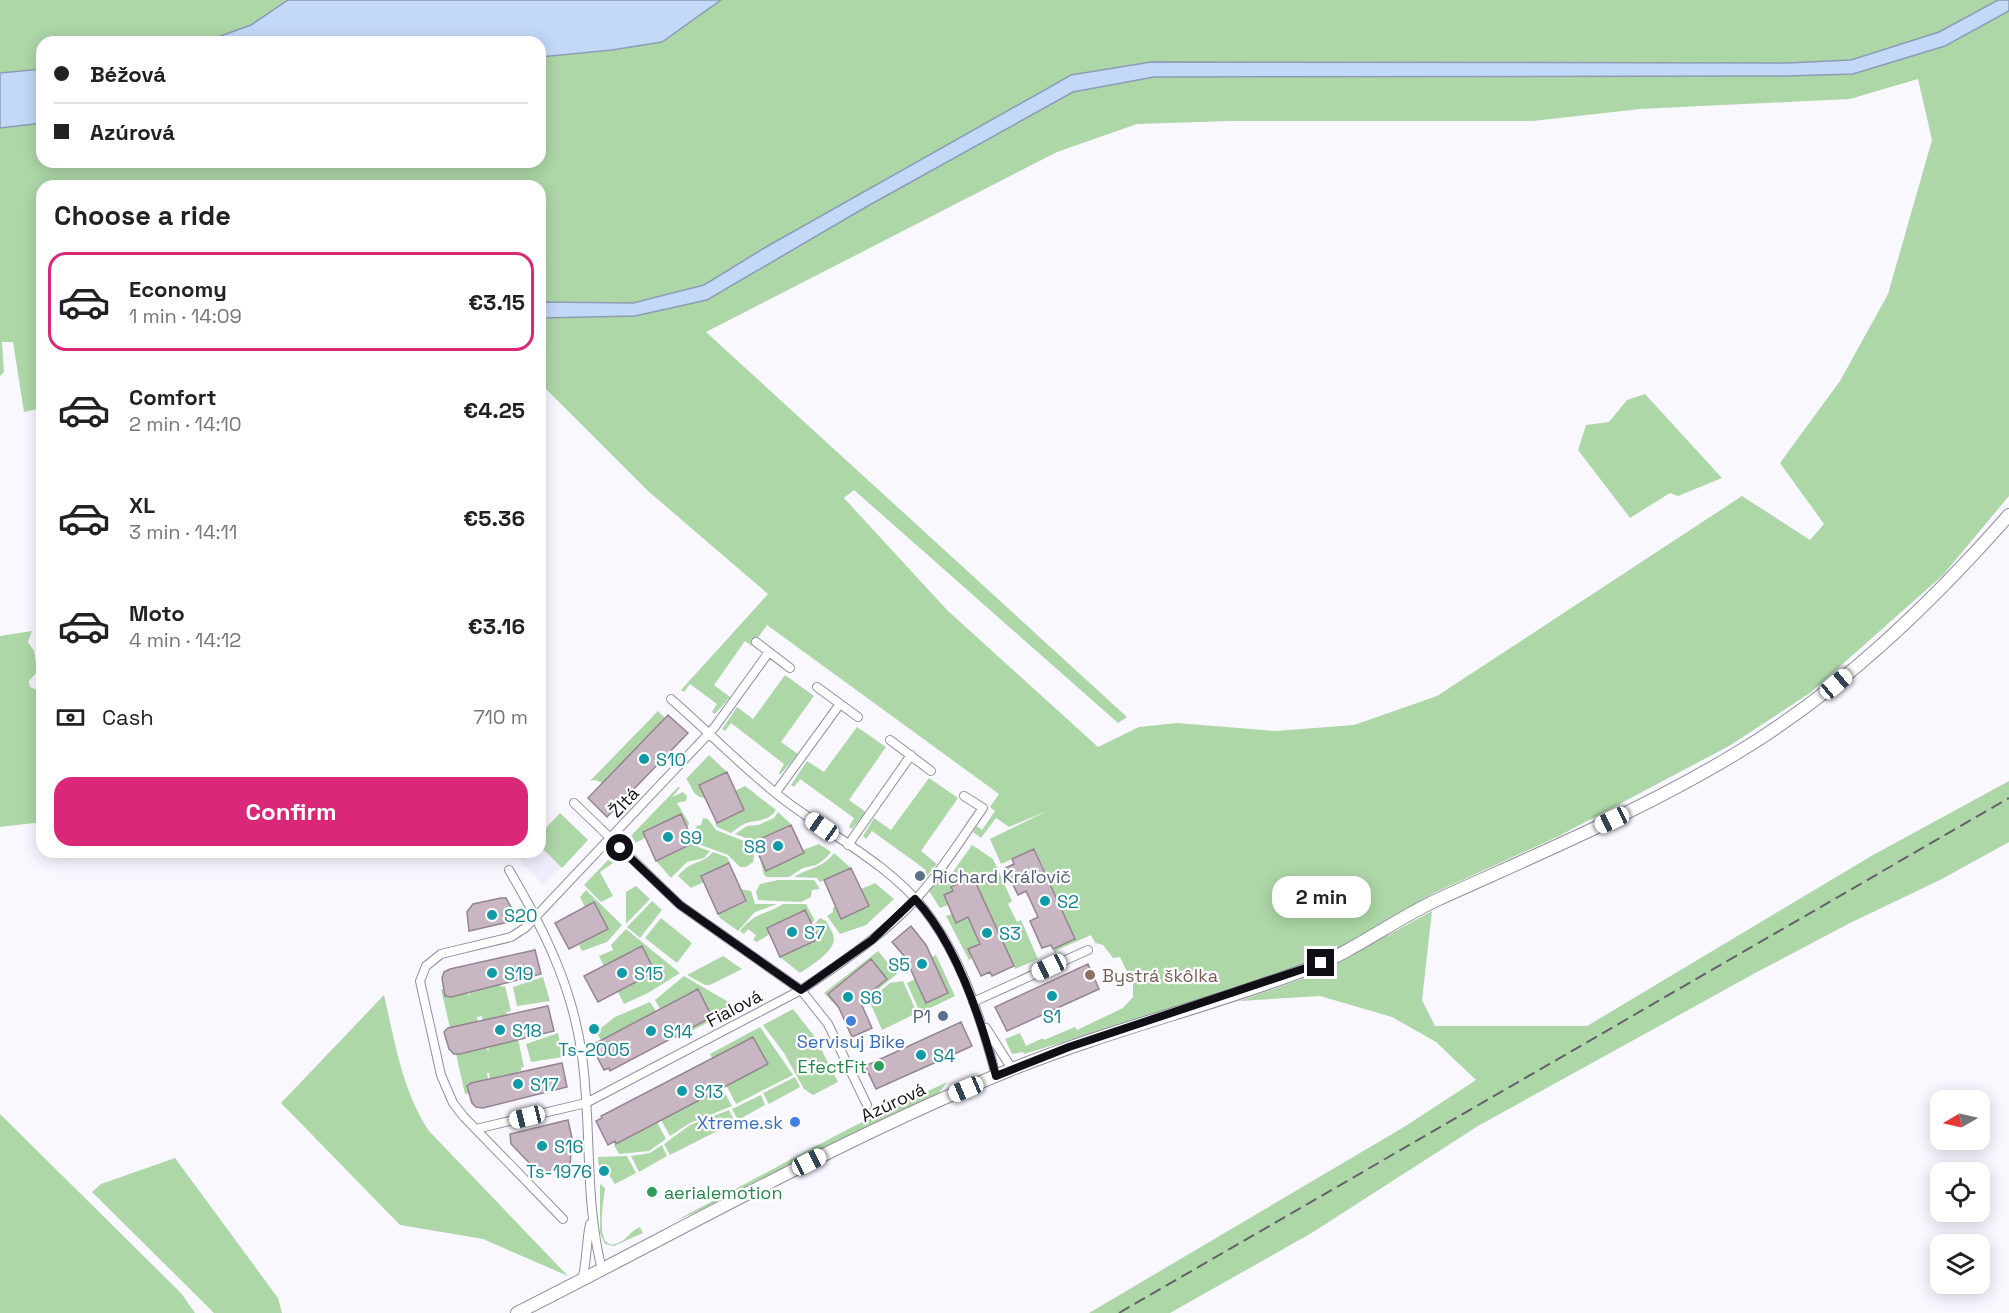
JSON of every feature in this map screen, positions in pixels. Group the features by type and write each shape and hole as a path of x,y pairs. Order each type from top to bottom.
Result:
{"main road":[{"name":"Azúrová","path":"517,1313 821,1156 930,1104 1069,1047 1286,977 1338,955 1422,907 1651,801 1735,755 1836,684 1937,593 2009,515"}],"street":[{"path":"756,642 790,668"},
{"name":"Žltá","path":"610,838 708,733 769,652"},
{"path":"817,687 858,717"},
{"path":"671,699 776,792 888,874 915,899 948,946 981,1019 1012,1069"},
{"path":"776,792 840,704"},
{"path":"890,740 931,771"},
{"path":"848,845 911,755"},
{"path":"801,990 872,940 922,892 983,808 964,796"},
{"path":"574,804 680,905 801,990 828,1024 867,1105"},
{"path":"563,1219 453,1103 441,1075 420,981 426,966 441,954 511,937 525,928 610,838"},
{"path":"509,870 536,917 559,965 571,1001 582,1056 591,1217 602,1270"},
{"path":"973,1002 1088,950"},
{"name":"Fialová","path":"476,1129 586,1103 801,990"},
{"path":"981,1019 996,1076"},
{"path":"582,1280 586,1267 585,1247 591,1217"}],"shaded area":[{"path":"560,813 588,840 543,885 518,858 546,858 546,828"}],"green space":[{"path":"0,0 288,0 251,25 221,36 36,36 36,70 0,73"},
{"path":"721,0 2009,0 2009,496 1943,575 1810,693 1729,746 1559,836 1434,893 1319,960 1185,1005 1024,1054 1023,1052 1012,1054 1005,1039 1020,1033 1026,1046 1075,1027 1077,1030 1123,1008 1133,997 1133,984 1120,957 1113,958 1103,945 1095,943 1091,935 1057,950 1055,954 1053,949 1075,938 1035,849 1001,864 990,839 1047,811 1009,827 996,818 981,838 973,832 977,826 982,830 995,811 990,807 999,794 767,625 752,646 745,641 714,685 730,697 715,714 712,712 717,704 690,684 684,692 681,690 768,594 648,491 546,389 546,180 36,180 36,409 24,412 13,342 2,342 4,372 0,376 0,128 36,124 36,168 546,168 546,56 662,42","holes":["1918,79 1932,140 1888,294 1840,381 1780,463 1824,524 1810,540 1742,496 1437,696 1354,725 1275,731 1177,723 1139,727 1098,747 947,610 844,498 854,490 1118,723 1127,717 706,332 1057,152 1137,124 1231,121 1533,121 1640,109 1850,99"]},
{"path":"1645,394 1722,478 1678,496 1670,493 1630,518 1578,450 1586,425 1609,422 1627,400"},
{"path":"32,631 28,642 34,651 36,665 36,673 29,681 30,687 36,690 36,823 0,827 0,636"},
{"path":"785,675 814,696 781,742 798,754 780,775 784,764 731,723 725,731 722,729 737,707 753,719"},
{"path":"658,711 665,718 603,783 590,781"},
{"path":"857,727 886,747 849,800 866,812 852,829 849,827 854,818 800,779 794,787 791,785 807,761 824,772"},
{"path":"709,755 727,772 699,785 705,798 695,794 686,779"},
{"path":"929,778 958,798 921,851 937,864 923,881 920,879 926,870 872,831 866,839 863,836 874,818 891,830"},
{"path":"2009,781 2009,842 1940,880 1850,923 1757,972 1478,1126 1310,1234 1170,1313 1089,1313 1404,1127 1476,1080 1436,1042 1392,1017 1320,996 1239,1001 1319,973 1432,911 1422,1000 1435,1026 1587,1026 1873,855"},
{"path":"745,786 776,810 769,817 748,822 731,833 717,827 715,824 744,810 735,791"},
{"path":"678,787 680,788 672,797 683,792 687,796 686,801 677,803 689,823 688,827 681,815 643,832 645,838 627,847 623,844"},
{"path":"778,812 791,824 753,842 756,851 751,840 735,834 747,826 758,825 774,818"},
{"path":"560,813 588,840 562,868 546,852 546,828"},
{"path":"703,818 708,819 716,830 749,843 754,856 753,862 746,867 740,867 728,855 701,845 696,826 701,825"},
{"path":"693,834 698,847 710,851 704,858 687,862 671,878 656,861 694,844 690,835"},
{"path":"819,844 831,852 816,865 803,868 789,877 764,875 760,858 766,871 804,853 803,850"},
{"path":"972,845 993,859 1012,901 1008,904 1017,922 1021,920 1038,959 1015,969 973,877 951,887 953,891 944,895 948,905 940,908 929,891 944,872 950,876"},
{"path":"713,852 727,857 730,863 701,876 704,882 691,888 678,876 688,867"},
{"path":"834,853 851,868 820,882 817,878 794,877 820,865"},
{"path":"609,859 613,863 600,872 613,896 601,902 584,885"},
{"path":"778,880 814,880 820,889 812,890 811,897 801,902 758,900 756,892 760,884"},
{"path":"875,883 894,899 866,925 840,934 827,916 833,912 835,906 841,919 869,906 861,889"},
{"path":"636,886 650,899 626,924 626,892"},
{"path":"740,889 751,891 755,904 777,904 755,912 738,931 718,914 746,902"},
{"path":"586,890 622,925 607,942 582,951 579,945 608,929 585,907 580,897"},
{"path":"652,901 662,910 640,938 627,927"},
{"path":"783,904 806,904 814,921 811,923 805,910 767,928 770,934 757,942 753,940 756,935 748,929 744,934 740,931 755,917"},
{"path":"952,914 957,922 968,917 980,944 969,949 972,958 969,960 946,916"},
{"path":"661,918 692,943 677,963 645,938"},
{"path":"820,918 826,921 831,930 834,937 833,944 820,959 800,973 780,957 819,939 813,926"},
{"path":"626,929 680,973 648,993 624,1004 618,992 655,972 641,946 604,966 599,956 613,950 611,945"},
{"path":"878,951 897,974 866,999 861,1000 887,979 829,994 834,1004 824,993"},
{"path":"936,955 955,996 920,1013 907,983 915,979 926,1003 948,993 932,957"},
{"path":"723,956 742,969 710,985 705,985 687,975"},
{"path":"684,976 737,1007 676,1039 675,1037 712,1017 698,989 660,1009 655,1000"},
{"path":"543,977 550,1001 517,1006 513,987"},
{"path":"903,981 917,1013 882,1030 869,1000 890,983"},
{"path":"500,984 501,987 505,986 511,1011 506,1012 507,1015 483,1021 482,1016 477,1017 478,1022 450,1028 441,989 468,992 469,997 470,992"},
{"path":"384,995 406,1082 429,1131 568,1276 483,1239 400,1225 281,1103"},
{"path":"650,1002 656,1011 601,1040 596,1032 615,1017"},
{"path":"793,1009 815,1037 838,1082 813,1095 804,1089 784,1053 763,1025"},
{"path":"760,1027 793,1075 736,1104 726,1085 767,1064 753,1037 712,1058 710,1054"},
{"path":"558,1033 563,1057 531,1062 526,1044"},
{"path":"518,1039 524,1067 521,1071 490,1079 487,1073 488,1079 471,1083 467,1086 469,1093 465,1094 456,1054 487,1047 488,1052 489,1046"},
{"path":"795,1077 800,1087 769,1104 763,1093"},
{"path":"947,1082 939,1093 714,1205 675,1221 854,1126"},
{"path":"722,1088 732,1106 690,1123 670,1136 661,1120"},
{"path":"761,1095 765,1105 738,1120 732,1109"},
{"path":"729,1110 735,1122 670,1155 664,1144 690,1125"},
{"path":"0,1114 181,1293 195,1313 0,1313"},
{"path":"657,1122 666,1139 649,1151 619,1154 614,1145"},
{"path":"662,1145 667,1156 639,1172 631,1156 650,1153"},
{"path":"627,1156 636,1173 615,1184 609,1175 609,1167 599,1168 598,1157"},
{"path":"175,1158 278,1298 282,1313 214,1313 92,1192 101,1184"},
{"path":"600,1184 605,1188 602,1226 607,1242 613,1244 622,1241 640,1227 643,1233 614,1246 605,1244 600,1233"}],"water":[{"path":"288,0 721,0 662,42 546,56 546,36 221,36 251,25"},
{"path":"1998,0 2009,0 2009,11 1945,46 1853,74 1154,77 1073,92 866,207 707,300 635,316 546,318 546,302 633,303 704,285 766,247 1071,75 1151,62 1787,63 1851,60 1939,32"},
{"path":"36,70 36,124 0,128 0,73"}],"building":[{"name":"S10","path":"668,715 688,733 607,817 588,798"},
{"name":"S9","path":"727,772 744,810 717,823 699,785"},
{"name":"S9","path":"681,814 694,843 656,861 643,832"},
{"name":"S8","path":"791,825 804,853 766,871 753,842"},
{"name":"S2","path":"1034,849 1075,939 1053,949 1051,945 1042,948 1030,921 1038,917 1026,891 1018,895 1005,868 1014,864 1012,859"},
{"name":"S8","path":"729,863 746,901 718,914 701,876"},
{"name":"S7","path":"851,868 869,906 841,919 824,880"},
{"name":"S3","path":"973,877 1014,966 992,976 990,972 981,976 968,949 980,944 968,917 956,923 944,895 953,891 951,887"},
{"name":"S20","path":"506,898 518,920 469,931 467,912 473,904"},
{"name":"S15","path":"594,902 608,929 569,949 555,923"},
{"name":"S7","path":"805,910 819,939 780,957 767,928"},
{"name":"S5","path":"911,926 926,945 948,993 926,1003 905,957 892,942"},
{"name":"S15","path":"642,946 655,972 598,1002 584,976"},
{"name":"S19","path":"535,950 541,974 451,997 445,996 442,978 444,972"},
{"name":"S6","path":"871,959 887,979 860,1001 872,1028 852,1037 839,1008 828,994"},
{"name":"S1","path":"1088,964 1099,989 1007,1031 995,1007"},
{"name":"S14","path":"698,989 712,1017 610,1071 609,1068 604,1070 592,1047 596,1043"},
{"name":"S18","path":"548,1006 554,1031 460,1054 454,1054 449,1049 444,1032 448,1028"},
{"name":"S4","path":"961,1022 972,1046 876,1089 865,1066"},
{"name":"S13","path":"753,1037 768,1064 616,1144 615,1141 608,1145 596,1121 602,1118 601,1116"},
{"name":"S17","path":"562,1063 567,1087 483,1108 476,1107 472,1103 467,1086 471,1083"},
{"name":"S16","path":"568,1120 572,1138 570,1166 539,1173 511,1144 510,1134"}],"railway":[{"path":"1119,1313 2009,798"}],"place":[{"name":"S10","path":"644,759"},
{"name":"S9","path":"668,837"},
{"name":"S8","path":"778,846"},
{"name":"Richard Kráľovič","path":"920,876"},
{"name":"S2","path":"1045,901"},
{"name":"S20","path":"492,915"},
{"name":"S7","path":"792,932"},
{"name":"S3","path":"987,933"},
{"name":"S5","path":"922,964"},
{"name":"S19","path":"492,973"},
{"name":"S15","path":"622,973"},
{"name":"Bystrá škôlka","path":"1090,975"},
{"name":"S1","path":"1052,996"},
{"name":"S6","path":"848,997"},
{"name":"P1","path":"943,1016"},
{"name":"Servisuj Bike","path":"851,1021"},
{"name":"Ts-2005","path":"594,1029"},
{"name":"S18","path":"500,1030"},
{"name":"S14","path":"651,1031"},
{"name":"S4","path":"921,1055"},
{"name":"EfectFit","path":"879,1066"},
{"name":"S17","path":"518,1084"},
{"name":"S13","path":"682,1091"},
{"name":"Xtreme.sk","path":"795,1122"},
{"name":"S16","path":"542,1146"},
{"name":"Ts-1976","path":"604,1171"},
{"name":"aerialemotion","path":"652,1192"}],"route":[{"path":"620,848 680,905 708,927 801,990 872,940 915,899 948,946 981,1019 996,1076 1069,1047 1286,977 1321,963"}]}
